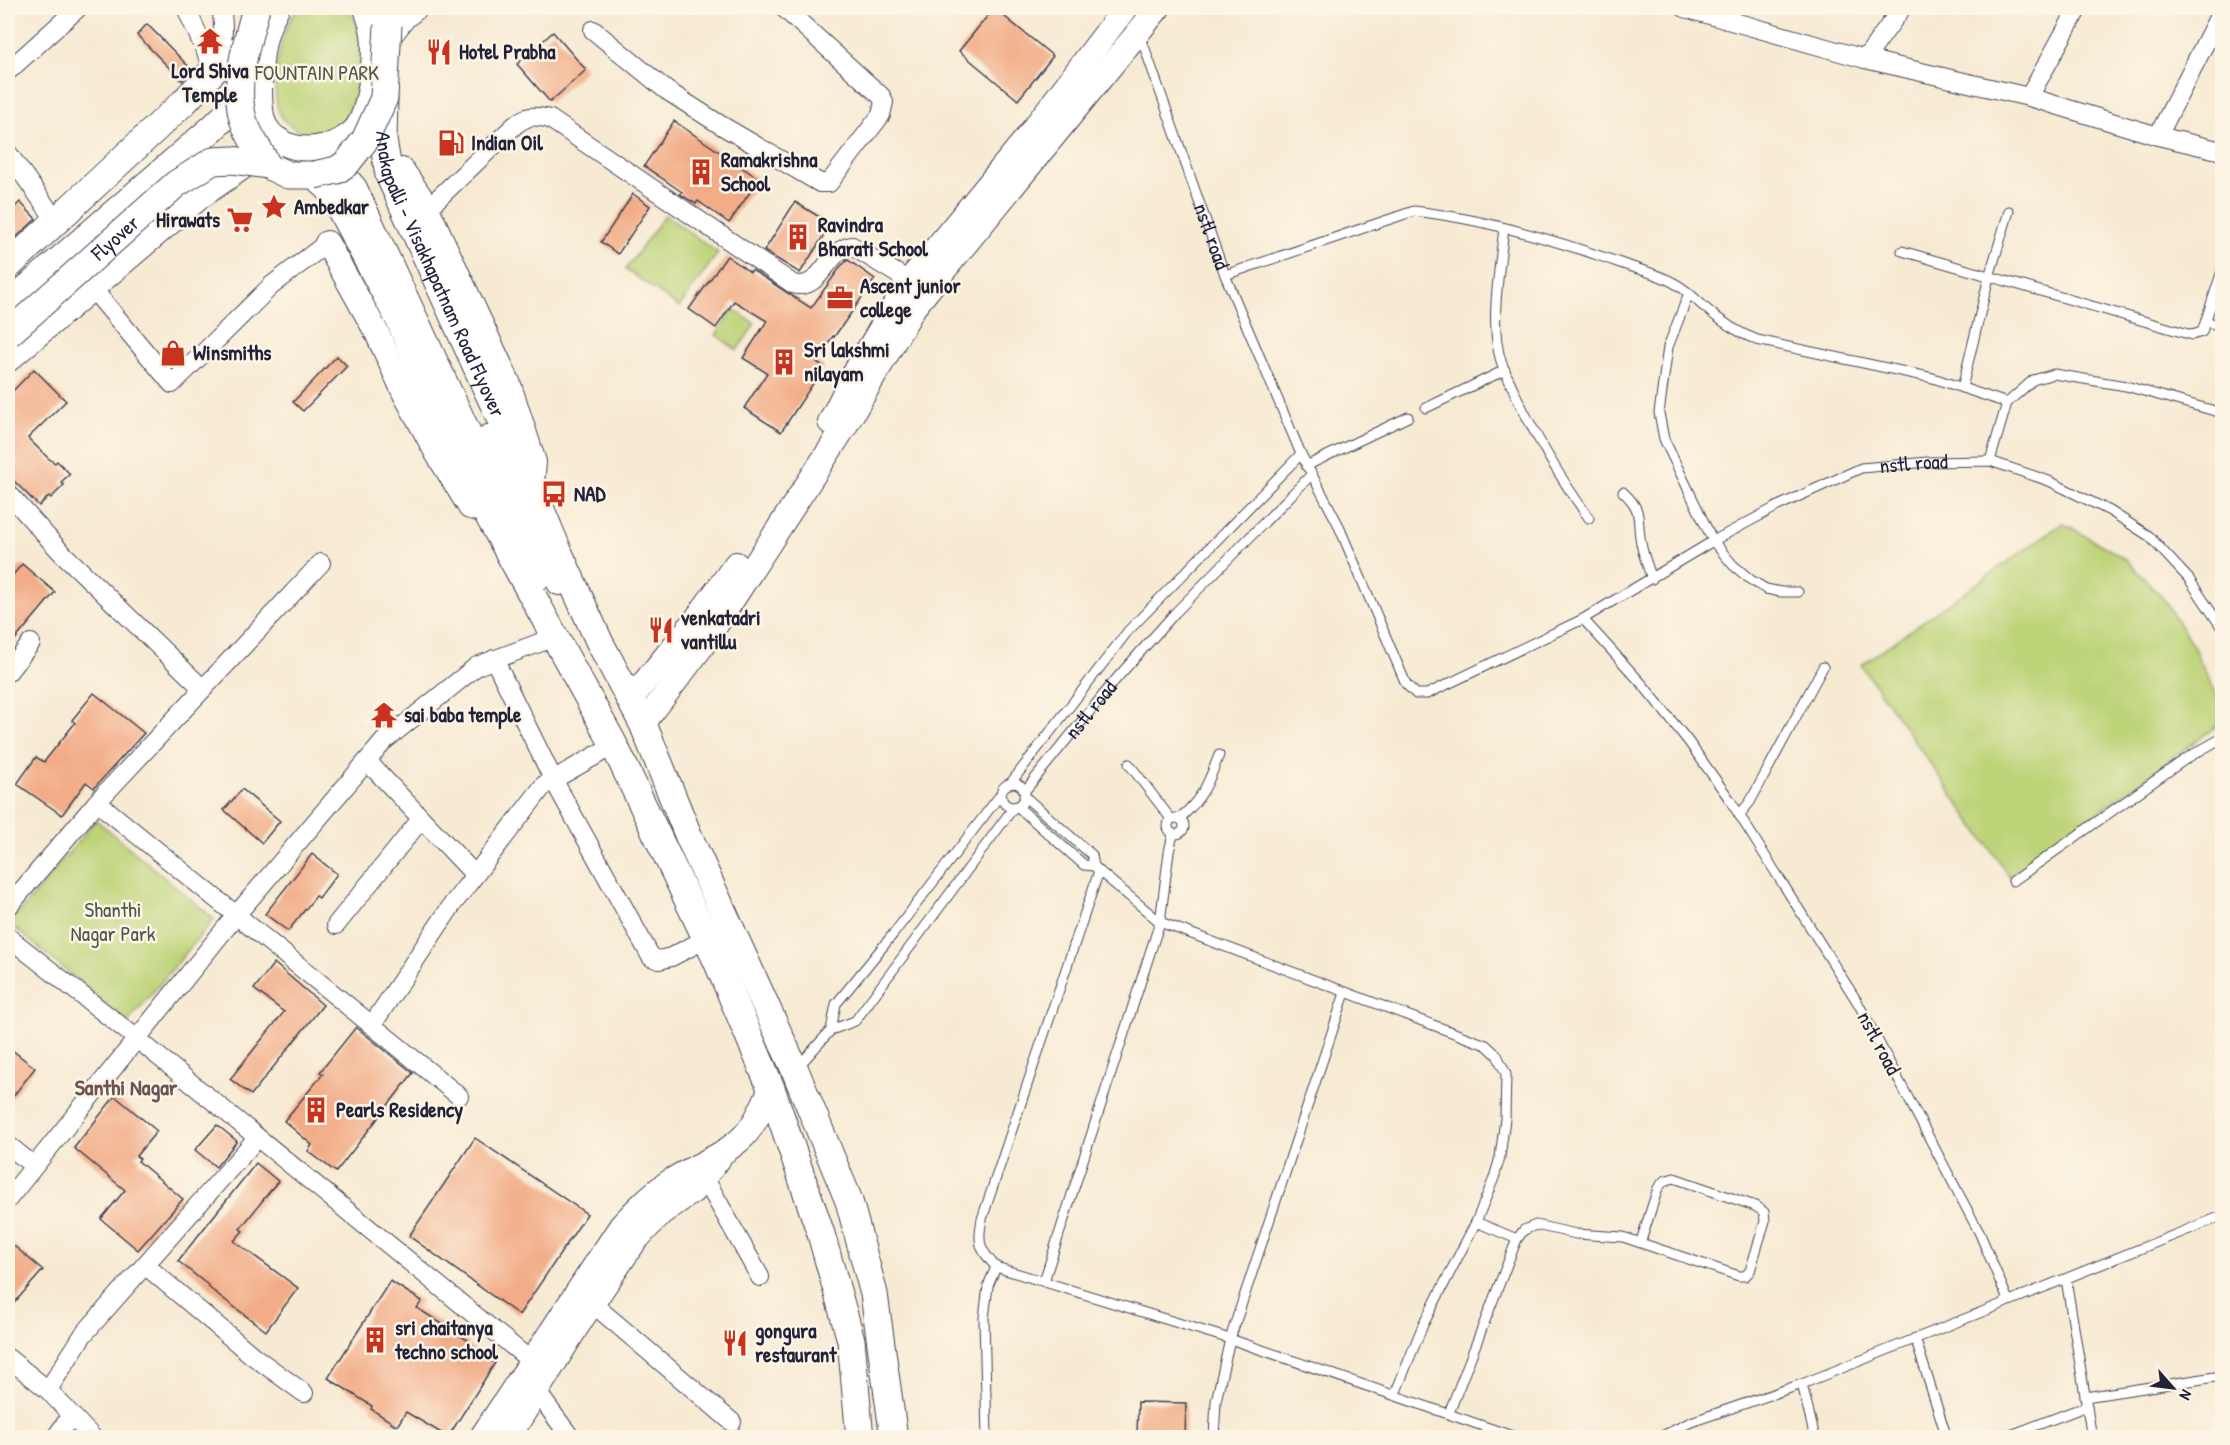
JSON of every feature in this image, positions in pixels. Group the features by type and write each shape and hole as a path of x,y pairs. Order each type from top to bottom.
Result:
{"main road":[{"name":"Anakapalli - Visakhapatnam Road Flyover","path":"390,13 383,140 389,175 599,641 643,724 689,837 795,1070 849,1201 874,1294 894,1437"},
{"path":"8,266 184,102 266,14"},
{"path":"266,14 239,78 244,121 267,165"},
{"path":"314,175 337,170 347,163 365,140 384,98"},
{"name":"Flyover","path":"8,305 214,127 240,101"},
{"path":"8,358 200,195 278,141"},
{"name":"Flyover","path":"8,334 176,184 213,161 232,160 267,165 288,175 314,175"},
{"path":"314,175 329,188 400,321 486,511 614,745 706,939 771,1088 821,1234 852,1340 860,1437"}],"street":[{"path":"8,71 78,8"},
{"path":"186,8 214,70"},
{"path":"214,70 220,56 224,27 221,8"},
{"path":"266,14 259,96 265,126 278,141 306,150 331,145 355,130 368,105 374,55 373,33 366,8"},
{"path":"374,55 405,17 416,8"},
{"path":"593,30 666,90 820,183 829,183 881,115 884,102 881,96 784,8"},
{"path":"1865,59 1902,8"},
{"path":"2029,97 2078,8"},
{"path":"1695,9 1865,59 2029,97 2158,136 2223,151"},
{"path":"2158,136 2223,10"},
{"path":"631,699 697,618 765,525 834,415 855,372 909,281 1025,140 1118,11"},
{"name":"nstl road","path":"1118,11 1143,26"},
{"path":"643,724 703,645 844,428 914,307 1143,26"},
{"path":"427,209 524,117 536,116 550,119 793,284 802,287 809,285 838,252 852,246 909,281"},
{"path":"355,130 362,169 393,241 572,610 599,641"},
{"path":"8,1199 237,914 390,736 477,666 494,659 562,648 555,617 355,188 320,147"},
{"path":"8,153 57,222"},
{"path":"402,170 427,209 508,382 534,462 531,486"},
{"path":"92,288 172,384 271,286 327,243 377,333 405,394 437,453 470,507 486,511"},
{"path":"8,493 59,550 202,689"},
{"path":"8,907 98,802 321,563"},
{"path":"8,672 31,643"},
{"path":"494,659 553,779 651,957 659,960 671,957 706,939"},
{"path":"372,1025 452,905 544,785 614,745"},
{"path":"367,761 475,875"},
{"path":"98,802 459,1096"},
{"path":"336,925 421,819"},
{"path":"8,937 136,1038 531,1361 537,1392 571,1437"},
{"path":"481,1437 621,1226 643,1202 670,1181 725,1151 745,1135 771,1088"},
{"path":"48,1390 83,1335 256,1138"},
{"path":"8,1145 34,1166"},
{"path":"508,1437 635,1241 661,1213 693,1191 725,1151"},
{"path":"704,1177 760,1277"},
{"path":"145,1265 253,1356 304,1393"},
{"path":"593,1304 732,1422"},
{"path":"8,1358 48,1390 93,1437"},
{"path":"55,1437 71,1416"}],"lane":[{"name":"nstl road","path":"1143,26 1225,275 1301,454 1337,522 1406,684 1416,694 1427,694 1583,619 1713,541 1778,506 1861,468 1928,462 1990,461 2049,481 2110,511 2149,536 2189,579 2221,625"},
{"path":"1225,275 1414,211 1438,214 1504,228 1588,252 1674,282 1689,292 1721,321 1757,340 1933,378 2007,403"},
{"path":"1962,388 1989,277 2009,212"},
{"path":"1504,228 1496,298 1496,328 1500,361 1565,486 1589,518"},
{"path":"1902,251 2192,335 2202,332 2223,271"},
{"path":"1689,292 1668,347 1659,413 1664,439 1713,541 1733,565 1751,580 1767,589 1798,592"},
{"path":"2205,321 2223,327"},
{"path":"1426,408 1505,370"},
{"path":"1990,461 2007,403 2033,380 2054,374 2126,386 2223,413"},
{"path":"1309,470 1408,417"},
{"path":"795,1070 831,1030 836,1004 902,924 1004,787 1010,784 1128,631 1301,454"},
{"name":"nstl road","path":"831,1030 855,1022 1024,794 1131,662 1309,470"},
{"path":"1623,492 1632,501 1639,515 1640,541 1652,579"},
{"path":"2221,625 2223,613"},
{"name":"nstl road","path":"1583,619 1643,685 1688,741 1739,815 1858,1003 1980,1234 2008,1300"},
{"path":"1739,815 1750,802 1823,667"},
{"path":"2013,881 2187,758 2223,738"},
{"path":"1175,819 1194,806 1204,791 1219,755"},
{"path":"1044,1281 1160,921 1173,834 1178,834 1182,830 1183,822 1175,819 1129,764"},
{"path":"1010,784 1021,786 1024,794 1092,855 1097,868 982,1219 980,1247 984,1254 996,1267 1230,1339 1518,1437"},
{"path":"1001,794 1006,805 1016,806 1084,865 1097,868 1160,921 1486,1045 1497,1054 1506,1074 1504,1139 1494,1178 1476,1222 1423,1325 1395,1394"},
{"path":"1214,1437 1216,1401 1230,1339 1345,993"},
{"path":"1449,1413 1518,1239 1524,1230 1536,1225 1576,1234 1623,1237 1641,1241 1738,1276 1745,1276 1750,1271 1766,1221 1764,1212 1755,1206 1674,1178 1664,1180 1658,1188 1641,1241"},
{"path":"1658,1437 1691,1422 1802,1384 2008,1300 2222,1217"},
{"path":"1476,1222 1518,1239"},
{"path":"987,1437 984,1318 988,1286 996,1267"},
{"path":"2066,1279 2092,1437"},
{"path":"1915,1338 1947,1437"},
{"path":"2003,1437 2086,1401 2223,1376"},
{"path":"1802,1384 1815,1437"}],"green space":[{"name":"FOUNTAIN PARK","path":"332,7 349,13 356,25 360,44 360,67 348,113 337,129 323,137 305,134 293,128 283,119 278,109 276,79 281,44 293,16 300,8"},
{"path":"665,215 718,253 679,307 626,269"},
{"path":"733,309 755,324 737,350 716,335"},
{"path":"2063,523 2126,559 2162,597 2192,644 2222,707 2222,722 2010,877 1861,665"},
{"name":"Shanthi Nagar Park","path":"96,820 214,919 128,1022 10,924"}],"building":[{"path":"994,8 1053,56 1018,100 959,51"},
{"path":"147,24 192,70 182,81 137,35"},
{"path":"553,32 586,70 550,102 517,64"},
{"name":"Ramakrishna School","path":"674,121 759,179 729,223 698,201 696,204 680,194 682,192 644,166"},
{"path":"633,194 650,206 618,254 601,242"},
{"path":"20,202 36,219 8,245 8,214"},
{"name":"Ravindra Bharati School","path":"795,202 831,224 800,273 764,251"},
{"path":"727,256 811,308 841,266 848,260 875,279 817,362 824,367 781,432 744,408 767,373 743,358 767,321 734,301 716,328 689,309"},
{"path":"337,356 347,366 303,411 293,402"},
{"path":"34,369 66,401 28,438 48,458 55,463 57,461 70,474 61,482 64,485 39,506 8,475 8,463 13,457 8,451 8,396"},
{"path":"22,564 55,592 8,648 8,581"},
{"path":"94,693 144,733 94,788 86,782 62,815 17,784 36,757 44,762 75,723 72,720"},
{"path":"242,789 280,821 262,843 224,810"},
{"path":"312,854 337,874 319,898 316,896 288,931 265,914"},
{"path":"274,963 323,1005 251,1095 230,1079 284,1012 254,989"},
{"path":"356,1027 413,1073 336,1172 308,1151 312,1145 284,1121 323,1074 320,1072"},
{"path":"8,1047 35,1068 8,1103"},
{"path":"115,1096 157,1131 136,1156 140,1159 138,1161 183,1199 138,1250 101,1219 125,1190 74,1148"},
{"path":"217,1125 237,1141 216,1167 195,1150"},
{"path":"475,1138 587,1214 519,1315 409,1236"},
{"path":"256,1163 278,1181 240,1229 243,1231 234,1241 298,1288 266,1331 178,1261"},
{"path":"8,1241 43,1270 8,1310"},
{"path":"390,1281 422,1301 417,1308 469,1341 467,1345 495,1363 448,1437 406,1412 397,1426 371,1409 372,1406 328,1378"},
{"path":"1138,1402 1186,1403 1185,1437 1137,1437"}],"place":[{"name":"Lord Shiva Temple","path":"210,41"},
{"name":"Hotel Prabha","path":"439,52"},
{"name":"Indian Oil","path":"451,143"},
{"name":"Ramakrishna School","path":"701,172"},
{"name":"Ambedkar","path":"274,207"},
{"name":"Hirawats","path":"240,220"},
{"name":"Ravindra Bharati School","path":"798,237"},
{"name":"Ascent junior college","path":"840,298"},
{"name":"Winsmiths","path":"173,353"},
{"name":"Sri lakshmi nilayam","path":"784,362"},
{"name":"NAD","path":"554,494"},
{"name":"venkatadri vantillu","path":"661,630"},
{"name":"sai baba temple","path":"384,715"},
{"name":"Pearls Residency","path":"316,1110"},
{"name":"sri chaitanya techno school","path":"375,1340"},
{"name":"gongura restaurant","path":"735,1343"}],"district":[{"name":"Santhi Nagar","path":"126,1087"}]}
